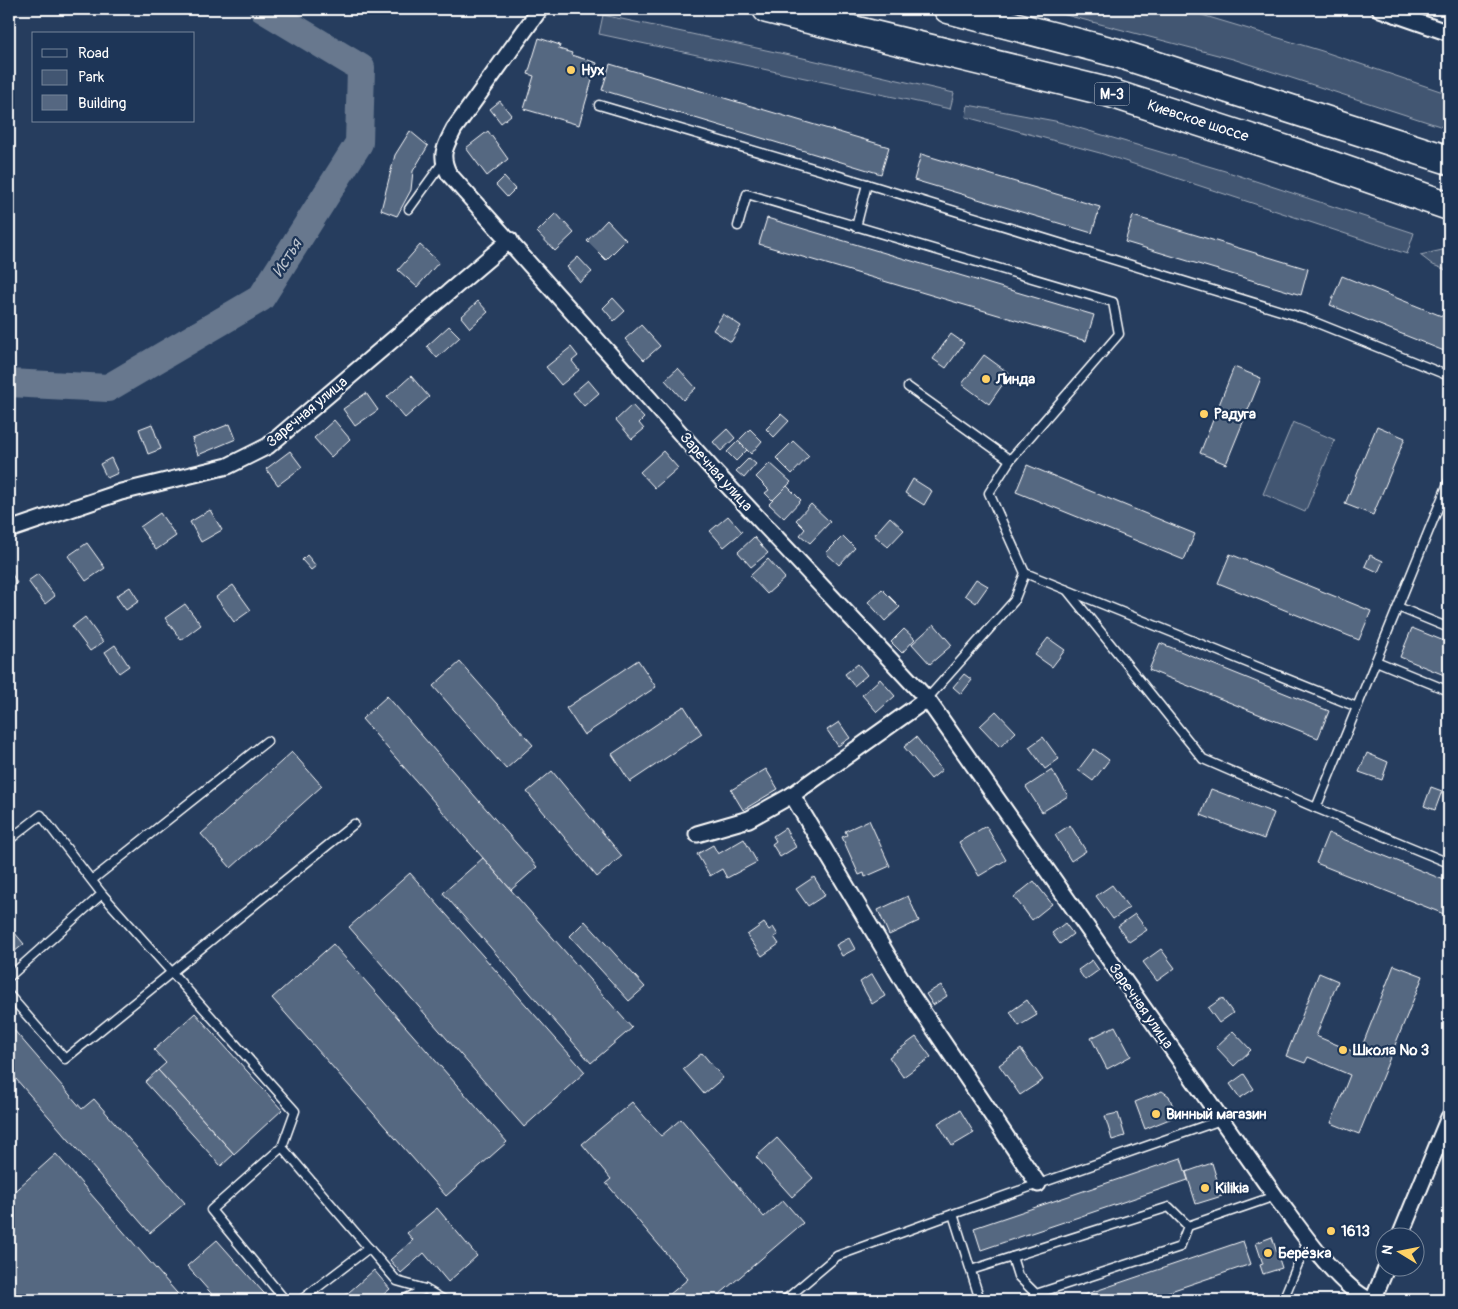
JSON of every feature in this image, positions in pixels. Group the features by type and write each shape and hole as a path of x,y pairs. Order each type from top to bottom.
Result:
{"highway":[{"name":"Киевское шоссе","path":"767,9 1104,92 1296,152 1443,204"},
{"path":"948,9 1117,53 1449,160"},
{"path":"1443,204 1423,187 1420,178 1424,166 1449,160"}],"street":[{"path":"443,162 444,149 454,129 540,9"},
{"path":"1380,9 1413,14 1449,33"},
{"name":"Заречная улица","path":"443,162 449,174 510,240 714,471 927,699 1221,1120 1308,1240 1356,1294 1370,1300"},
{"name":"Заречная улица","path":"9,530 121,492 228,466 268,446 510,240"},
{"path":"697,834 749,819 792,796 927,699"},
{"path":"792,796 910,993 1038,1184"},
{"path":"1404,1226 1449,1117"},
{"path":"1374,1300 1384,1276"}],"lane":[{"path":"598,105 867,184 1307,319 1449,376"},
{"path":"410,209 443,162"},
{"path":"856,226 867,184"},
{"path":"738,226 747,194 1113,302 1119,334 1010,460 989,493 1025,573 1357,707"},
{"path":"908,387 1010,460"},
{"path":"1316,808 1449,481"},
{"path":"927,699 1014,601 1025,573"},
{"path":"1066,589 1203,759 1316,808 1449,862"},
{"path":"1398,607 1449,628"},
{"path":"1376,661 1449,691"},
{"path":"92,880 267,741"},
{"path":"9,840 41,815 102,894 173,970 295,1111 282,1147 211,1210 285,1300"},
{"path":"9,995 65,1059 354,824"},
{"path":"9,977 102,894"},
{"path":"785,1300 837,1256 1221,1120"},
{"path":"282,1147 397,1281 425,1289 444,1300"},
{"path":"1188,1226 1276,1196"},
{"path":"971,1270 1169,1207 1188,1226"},
{"path":"952,1214 980,1300"},
{"path":"1012,1257 1018,1276 1036,1294 1180,1247 1188,1226"},
{"path":"1283,1300 1308,1240"},
{"path":"302,1300 368,1248"},
{"path":"403,1300 425,1289"}],"green space":[{"path":"1043,9 1182,9 1322,51 1449,94 1449,129 1233,59"},
{"path":"603,15 954,93 950,109 599,34"},
{"path":"968,105 1055,121 1225,171 1414,233 1407,254 1100,153 966,117"},
{"path":"1449,249 1449,271 1433,265 1420,255"},
{"path":"1293,422 1335,440 1305,512 1263,494"}],"building":[{"path":"539,38 560,45 559,49 572,53 571,55 597,63 579,125 524,109 534,76 528,74"},
{"path":"610,64 889,147 881,174 602,90"},
{"path":"500,101 511,115 501,123 490,109"},
{"path":"410,131 428,146 413,171 411,190 397,216 381,210 395,155"},
{"path":"488,131 508,159 487,176 466,148"},
{"path":"921,154 1100,207 1092,233 914,180"},
{"path":"504,177 515,189 507,197 496,185"},
{"path":"556,213 574,233 555,251 537,232"},
{"path":"1133,216 1308,269 1301,295 1125,242"},
{"path":"767,218 1094,315 1086,341 759,244"},
{"path":"607,220 626,240 606,260 587,241"},
{"path":"420,245 439,262 417,287 398,270"},
{"path":"578,257 592,272 580,282 567,267"},
{"path":"1342,276 1449,319 1449,353 1330,305"},
{"path":"613,298 625,311 614,321 603,308"},
{"path":"478,301 488,312 470,328 461,317"},
{"path":"723,314 741,326 731,342 713,330"},
{"path":"641,325 660,346 644,360 625,339"},
{"path":"449,326 460,337 437,358 427,346"},
{"path":"951,334 964,343 946,368 933,359"},
{"path":"571,347 578,356 572,361 579,370 561,385 546,367"},
{"name":"Линда","path":"984,355 1010,374 989,404 962,384"},
{"path":"1234,367 1261,378 1226,464 1200,453"},
{"path":"678,368 696,388 683,400 665,380"},
{"path":"411,376 429,397 405,418 387,397"},
{"path":"588,380 599,393 584,406 573,393"},
{"path":"366,393 378,410 355,426 343,409"},
{"path":"632,405 644,418 639,423 644,429 632,439 616,420"},
{"path":"781,414 789,421 774,437 766,429"},
{"path":"334,420 350,439 331,457 314,438"},
{"path":"152,424 161,449 148,454 139,429"},
{"path":"230,424 236,439 198,455 192,439"},
{"path":"1377,426 1405,438 1373,515 1345,504"},
{"path":"727,429 735,438 721,451 713,442"},
{"path":"750,429 762,441 751,454 738,441"},
{"path":"738,441 747,450 736,461 727,452"},
{"path":"793,441 809,456 792,474 776,458"},
{"path":"290,451 302,467 278,485 266,469"},
{"path":"663,451 678,468 655,488 640,472"},
{"path":"111,458 118,473 107,478 100,464"},
{"path":"749,458 756,464 744,478 736,471"},
{"path":"770,463 791,482 773,501 765,493 769,490 756,477"},
{"path":"1027,465 1195,534 1184,560 1016,492"},
{"path":"913,479 932,491 924,505 905,493"},
{"path":"787,486 801,500 784,518 769,504"},
{"path":"811,504 830,522 810,543 800,535 805,529 796,520"},
{"path":"210,510 222,530 201,542 190,522"},
{"path":"160,513 176,536 156,550 140,527"},
{"path":"728,516 742,532 724,547 710,531"},
{"path":"890,517 904,530 888,547 874,535"},
{"path":"843,536 855,548 839,565 826,553"},
{"path":"754,537 768,553 751,567 738,552"},
{"path":"87,543 105,568 86,581 68,556"},
{"path":"1230,554 1371,611 1359,640 1218,583"},
{"path":"307,555 316,566 311,570 302,560"},
{"path":"1370,555 1383,561 1378,572 1365,566"},
{"path":"768,559 785,578 767,594 750,576"},
{"path":"9,569 17,583 9,588"},
{"path":"38,574 55,596 45,604 28,581"},
{"path":"976,579 988,586 976,603 965,595"},
{"path":"233,585 251,610 234,622 216,597"},
{"path":"130,587 139,601 126,610 116,596"},
{"path":"882,589 900,607 885,621 868,602"},
{"path":"185,604 201,625 181,640 165,618"},
{"path":"85,617 103,642 90,651 72,627"},
{"path":"934,624 952,645 930,664 912,644"},
{"path":"1412,628 1449,643 1449,677 1400,657"},
{"path":"904,629 915,639 902,653 891,642"},
{"path":"1048,638 1065,650 1052,667 1035,655"},
{"path":"1160,643 1329,711 1318,738 1149,670"},
{"path":"115,645 129,666 119,673 105,652"},
{"path":"638,660 656,687 584,735 566,708"},
{"path":"460,662 533,745 506,769 433,686"},
{"path":"858,664 867,675 854,686 845,674"},
{"path":"964,674 972,680 961,694 953,687"},
{"path":"880,679 895,696 877,712 862,695"},
{"path":"387,696 537,867 511,890 362,719"},
{"path":"684,706 702,734 630,782 612,754"},
{"path":"996,711 1016,732 1000,747 980,726"},
{"path":"839,722 850,738 838,746 827,730"},
{"path":"916,737 942,770 931,779 904,747"},
{"path":"1043,737 1059,759 1045,769 1029,747"},
{"path":"1094,749 1109,760 1093,781 1078,770"},
{"path":"292,752 322,786 231,868 201,834"},
{"path":"1367,753 1388,762 1382,780 1359,772"},
{"path":"766,769 778,789 743,810 731,790"},
{"path":"1052,770 1068,796 1042,812 1026,787"},
{"path":"552,771 622,856 597,877 527,792"},
{"path":"1431,787 1442,791 1435,810 1424,806"},
{"path":"1211,789 1274,813 1264,839 1201,815"},
{"path":"869,820 890,866 865,877 864,873 859,875 842,837 847,835 845,831"},
{"path":"1070,825 1086,851 1071,861 1055,835"},
{"path":"986,826 1006,860 979,876 959,842"},
{"path":"785,828 796,847 780,857 772,844 776,841 773,836"},
{"path":"1328,833 1449,882 1449,916 1316,863"},
{"path":"744,839 757,862 727,878 722,869 710,876 697,854 713,845 718,854"},
{"path":"483,858 632,1028 591,1063 443,893"},
{"path":"410,873 585,1072 524,1127 349,927"},
{"path":"814,877 825,895 808,906 796,889"},
{"path":"1034,881 1052,904 1032,920 1014,897"},
{"path":"1112,885 1129,908 1113,919 1096,896"},
{"path":"908,896 919,921 889,935 878,910"},
{"path":"1135,914 1147,930 1129,942 1118,926"},
{"path":"585,921 645,987 629,1001 570,936"},
{"path":"764,923 769,930 773,927 778,935 774,937 779,944 762,956 747,935"},
{"path":"1065,923 1073,934 1060,944 1052,933"},
{"path":"9,926 24,944 9,956"},
{"path":"849,938 855,949 842,956 836,945"},
{"path":"333,944 507,1142 446,1196 272,998"},
{"path":"1161,949 1175,968 1157,981 1143,962"},
{"path":"1092,960 1099,970 1085,980 1078,970"},
{"path":"1394,965 1423,976 1359,1134 1331,1123 1350,1075 1308,1057 1305,1063 1286,1056 1319,973 1338,981 1316,1036 1359,1054"},
{"path":"872,974 885,996 872,1004 860,982"},
{"path":"941,985 947,996 933,1005 926,994"},
{"path":"1222,998 1233,1013 1219,1023 1208,1008"},
{"path":"1027,1000 1037,1015 1019,1026 1010,1012"},
{"path":"195,1013 282,1110 234,1154 158,1070 166,1063 154,1050"},
{"path":"1115,1026 1131,1056 1107,1069 1091,1038"},
{"path":"13,1029 82,1109 94,1099 185,1203 150,1233 9,1071 9,1032"},
{"path":"1233,1031 1251,1050 1234,1066 1216,1047"},
{"path":"916,1037 931,1057 903,1077 889,1057"},
{"path":"1021,1049 1043,1080 1020,1095 999,1065"},
{"path":"702,1053 723,1078 704,1094 683,1069"},
{"path":"158,1070 234,1154 221,1166 145,1082"},
{"path":"1244,1074 1254,1089 1240,1098 1230,1084"},
{"name":"Винный магазин","path":"1162,1091 1169,1096 1174,1109 1172,1118 1145,1129 1135,1102"},
{"path":"632,1102 661,1136 681,1119 764,1217 783,1200 803,1223 713,1300 663,1300 688,1279 606,1183 611,1179 582,1144"},
{"path":"960,1110 974,1133 952,1146 938,1123"},
{"path":"1118,1113 1125,1136 1112,1140 1105,1116"},
{"path":"777,1138 813,1178 792,1197 756,1157"},
{"path":"56,1154 183,1300 9,1300 9,1196"},
{"path":"1181,1158 1188,1180 981,1250 974,1228"},
{"name":"Kilikia","path":"1212,1163 1222,1196 1196,1204 1186,1172"},
{"path":"437,1208 477,1256 448,1282 424,1253 401,1273 390,1260 413,1240 407,1233"},
{"name":"Берёзка","path":"1272,1237 1282,1268 1263,1274 1260,1265 1263,1264 1256,1243"},
{"path":"217,1240 270,1300 217,1300 187,1266"},
{"path":"1243,1241 1251,1264 1144,1300 1069,1300"},
{"path":"374,1270 390,1289 377,1300 340,1300"}],"waterway":[{"name":"Истья","path":"9,383 108,388 261,298 359,143 361,68 263,9"}],"place":[{"name":"Нух","path":"571,70"},
{"name":"Линда","path":"986,379"},
{"name":"Радуга","path":"1204,414"},
{"name":"Школа № 3","path":"1343,1050"},
{"name":"Винный магазин","path":"1156,1114"},
{"name":"Kilikia","path":"1205,1188"},
{"name":"1613","path":"1331,1231"},
{"name":"Берёзка","path":"1268,1253"}]}
